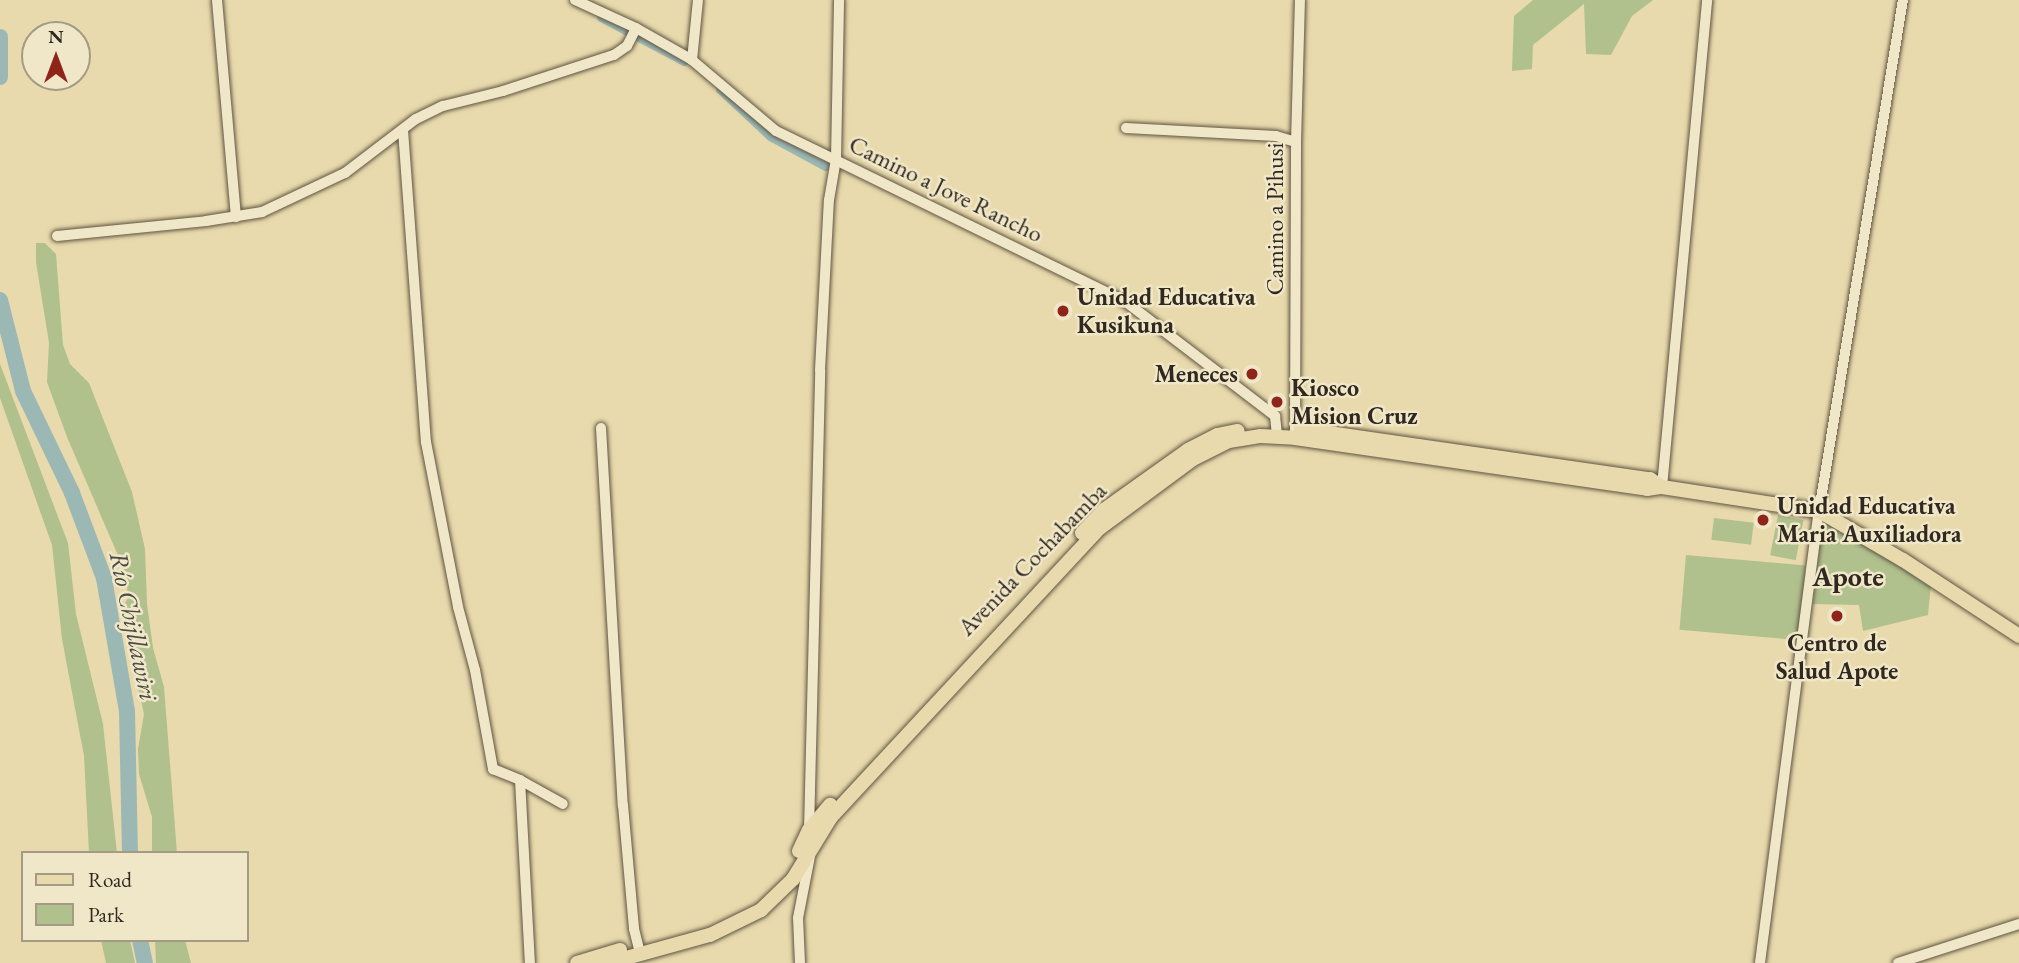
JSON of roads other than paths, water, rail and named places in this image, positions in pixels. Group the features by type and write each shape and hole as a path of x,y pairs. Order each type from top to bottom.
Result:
{"main road":[{"name":"Avenida Cochabamba","path":"608,963 638,949 706,928 756,903 787,874 809,830 1104,510 1202,442 1233,431 1296,433 1571,473 1650,479 1662,487 1819,511 1903,560 2019,636"},
{"name":"Avenida Cochabamba","path":"578,963 710,936 761,910 793,879 831,817 1100,528 1210,450 1277,432"}],"street":[{"path":"216,0 236,217"},
{"name":"Camino a Jove Rancho","path":"575,0 636,28 692,60 776,131 1126,302 1275,416 1277,432"},
{"path":"692,60 698,0"},
{"path":"800,963 798,918 811,846 809,830 821,370 829,200 836,159 839,0"},
{"name":"Camino a Pihusi","path":"1296,433 1296,142 1300,0"},
{"path":"1662,487 1707,0"},
{"path":"1760,963 1819,511 1903,0"},
{"path":"57,236 262,212 345,173 416,119 443,106 503,91 614,55 627,46 636,28"},
{"path":"1126,128 1276,136 1296,142"},
{"path":"403,130 426,442 458,607 475,670 493,769 520,780 563,804"},
{"path":"601,428 623,805 638,949"},
{"path":"520,780 530,963"},
{"path":"1898,963 2019,924"}],"waterway":[{"path":"601,17 684,61"},
{"name":"Río Chijllawiri","path":"0,37 0,77"},
{"path":"720,89 770,136 825,166"},
{"name":"Río Chijllawiri","path":"0,300 23,391 72,493 104,578 127,711 130,851"},
{"name":"Río Chijllawiri","path":"140,942 145,963"}],"place":[{"name":"Unidad Educativa Kusikuna","path":"1063,311"},
{"name":"Meneces","path":"1252,374"},
{"name":"Kiosco Mision Cruz","path":"1277,402"},
{"name":"Unidad Educativa Maria Auxiliadora","path":"1763,520"},
{"name":"Centro de Salud Apote","path":"1837,616"}],"district":[{"name":"Apote","path":"1848,576"}]}
